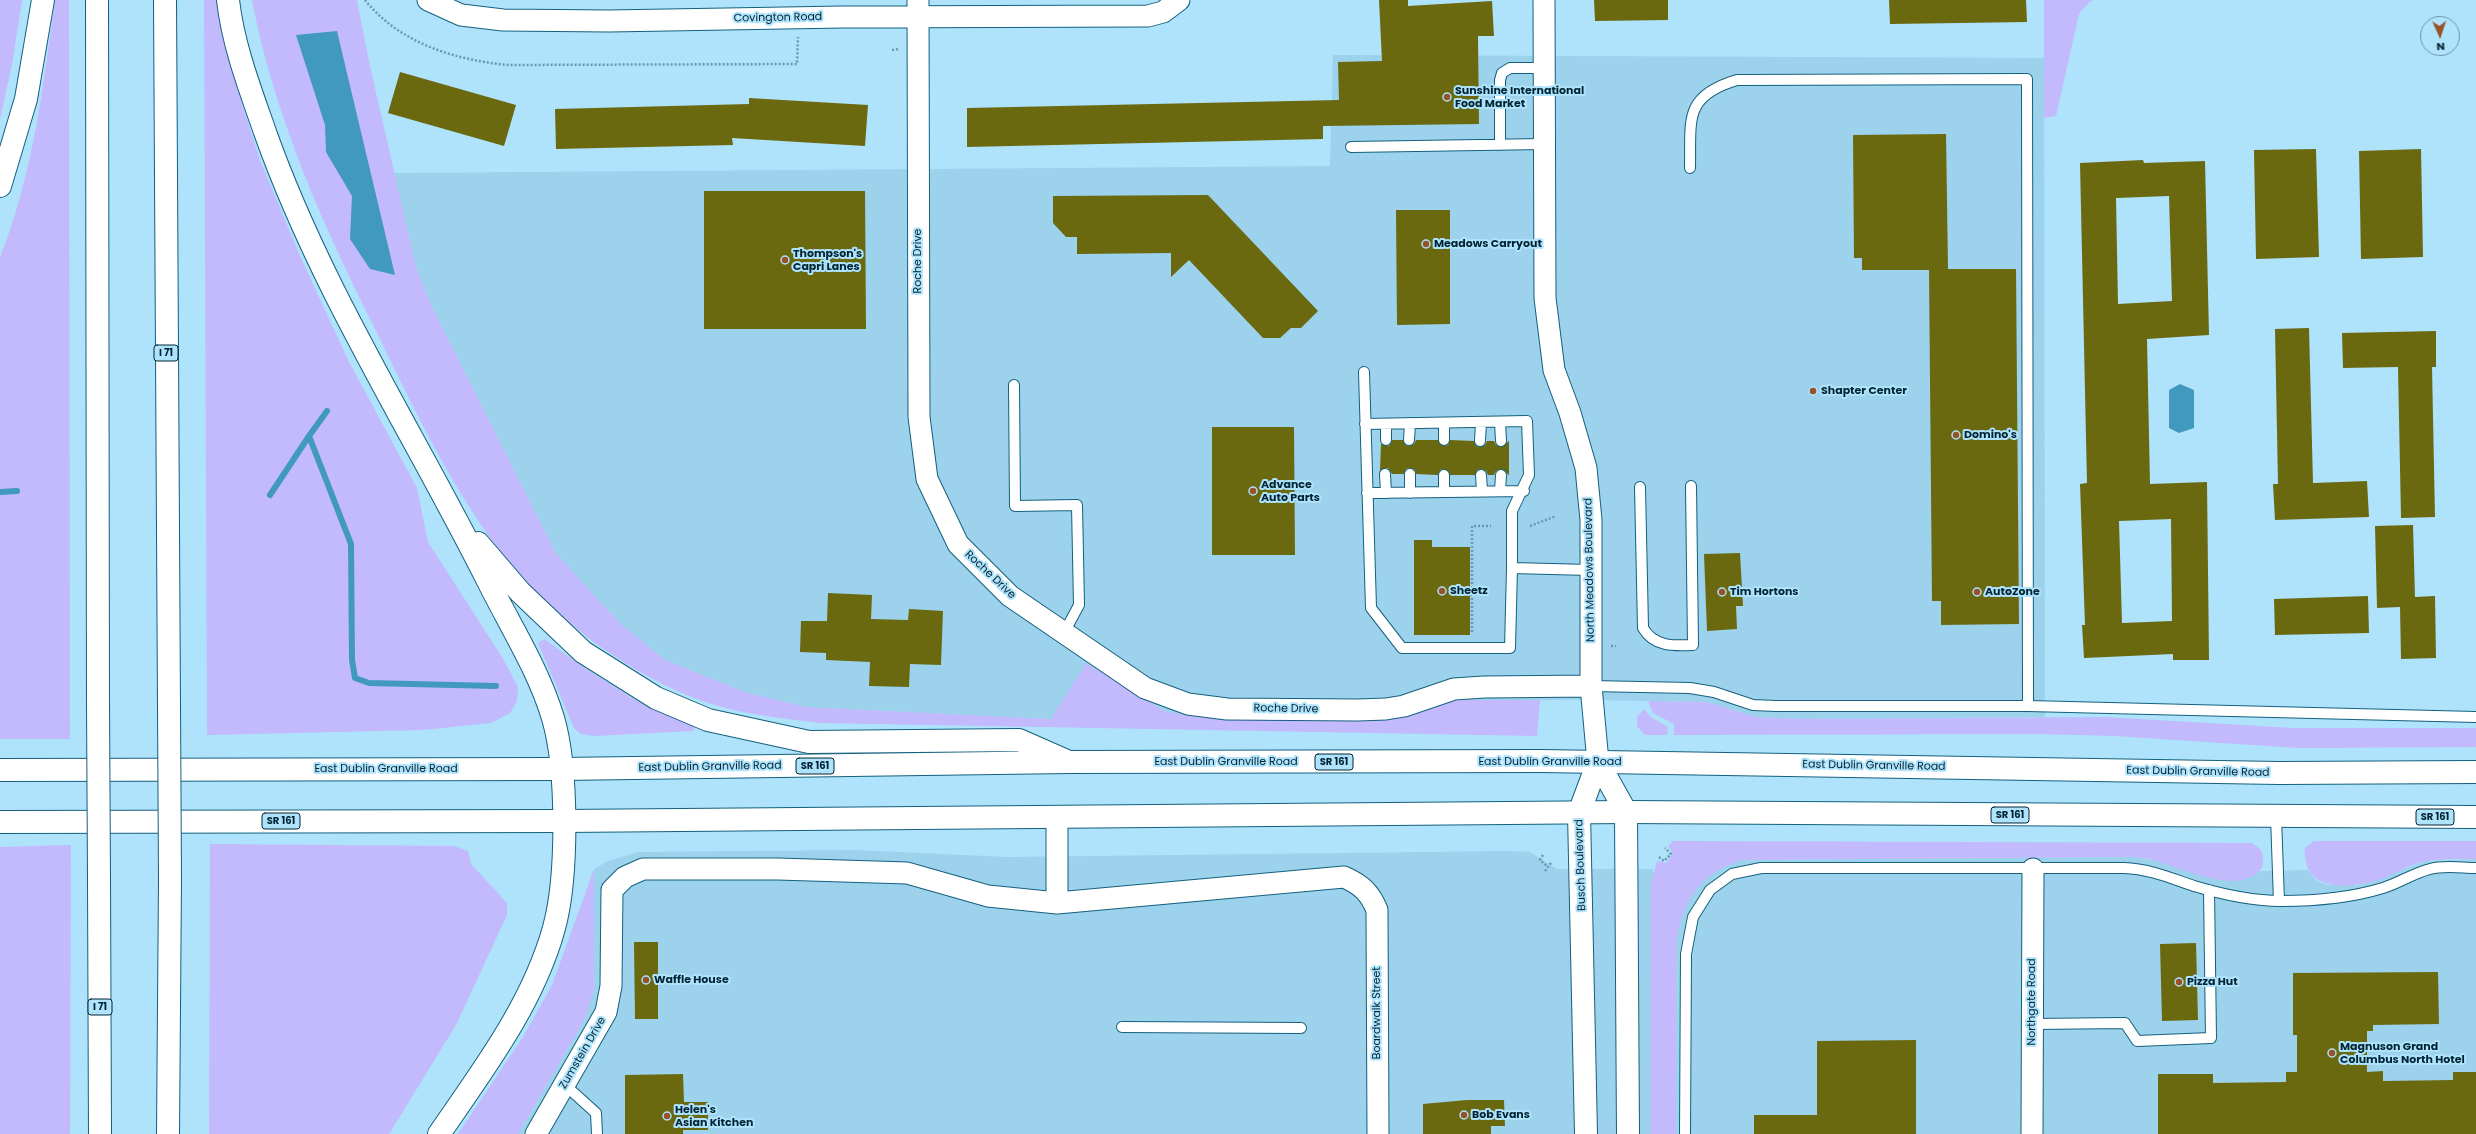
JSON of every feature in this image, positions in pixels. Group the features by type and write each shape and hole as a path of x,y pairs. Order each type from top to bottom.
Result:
{"main road":[{"path":"0,186 26,99 43,0"},
{"name":"I 71","path":"96,0 100,1134"},
{"name":"I 71","path":"165,0 170,880 168,1134"},
{"path":"228,0 230,21 249,86 275,161 310,242 348,320 455,515 538,680 553,719 561,769 563,821 562,887 554,927 544,957 500,1045 439,1134"},
{"path":"455,515 520,592 583,652 656,698 708,720 809,742 1019,740 1069,762"},
{"name":"East Dublin Granville Road","path":"0,770 561,769 1069,762 1598,762 2279,773 2476,772"},
{"path":"1598,762 1626,812 1628,1134"},
{"name":"Busch Boulevard","path":"1586,1134 1579,813 1598,762"},
{"name":"SR 161","path":"0,822 563,821 1626,812 2476,817"}],"street":[{"name":"Covington Road","path":"428,0 461,15 503,20 609,21 918,8 1132,16 1163,12 1179,0"},
{"name":"North Meadows Boulevard","path":"1544,0 1543,68 1545,298 1554,370 1570,413 1586,468 1591,520 1591,686 1598,762"},
{"name":"Roche Drive","path":"918,8 919,417 927,479 958,544 1010,596 1145,688 1188,704 1227,709 1386,709 1454,690 1484,686 1591,686"},
{"path":"1057,817 1057,903"},
{"name":"Zumstein Drive","path":"536,1134 606,1012 611,986 610,919 612,890 625,877 643,869 744,871 778,869 907,872 988,896 1057,903"},
{"name":"Northgate Road","path":"2032,1134 2033,869"},
{"name":"Boardwalk Street","path":"1057,903 1344,877 1357,882 1370,894 1377,910 1378,1134"}],"lane":[{"path":"1500,145 1500,80 1502,73 1510,68 1543,68"},
{"path":"1690,168 1691,116 1699,101 1714,86 1737,80 2027,79 2028,706"},
{"path":"1351,147 1544,144"},
{"path":"1364,372 1365,424 1367,493 1371,608 1402,648 1510,648 1512,511 1524,491 1529,475 1527,421 1365,424"},
{"path":"1014,385 1015,506 1076,505 1079,605 1064,633"},
{"path":"1480,422 1480,441"},
{"path":"1500,422 1501,441"},
{"path":"1409,440 1410,423"},
{"path":"1444,423 1444,440"},
{"path":"1386,424 1386,440"},
{"path":"1385,474 1386,493"},
{"path":"1410,474 1410,493"},
{"path":"1444,475 1444,492"},
{"path":"1481,475 1482,491"},
{"path":"1500,491 1501,475"},
{"path":"1640,487 1643,628 1649,637 1673,646 1693,645 1691,486"},
{"path":"1367,493 1524,491"},
{"path":"1512,568 1590,570"},
{"path":"1591,686 1690,688 1714,692 1753,705 1776,706 2028,706 2476,717"},
{"path":"2276,817 2279,901"},
{"path":"1685,1134 1686,954 1693,918 1710,890 1732,874 1761,868 2144,869 2236,897 2279,901 2324,900 2360,894 2397,883 2432,868 2476,868"},
{"path":"2032,1024 2125,1023 2137,1041 2211,1038 2209,890"},
{"path":"1122,1027 1302,1028"},
{"path":"565,1085 596,1114 597,1134"}],"path":[{"path":"365,0 385,20 419,42 434,49 468,60 508,65 797,64 798,36 805,36"},
{"path":"1530,526 1556,516"},
{"path":"1472,634 1472,526 1491,526"},
{"path":"1659,857 1664,861 1671,854 1665,848"},
{"path":"1543,855 1540,860 1548,867"},
{"path":"1545,871 1552,863"}],"shaded area":[{"path":"0,0 22,0 13,59 0,120"},
{"path":"55,0 69,0 70,739 0,739 0,257 21,194 29,163 41,98"},
{"path":"204,0 216,0 222,33 260,160 301,258 348,360 417,488 428,542 502,657 518,687 517,701 510,713 491,723 423,730 207,735"},
{"path":"252,0 357,0 369,62 416,267 431,305 557,555 622,625 665,660 745,692 806,707 1051,719 1086,663 1164,711 1190,716 1388,717 1453,700 1540,700 1537,736 820,723 764,716 708,703 652,679 624,663 571,625 525,582 486,532 450,476 403,387 318,208 287,127 273,85 261,43"},
{"path":"2044,0 2094,0 2089,2 2079,14 2056,116 2044,118"},
{"path":"337,31 395,275 370,269 350,239 352,196 326,152 325,125 296,35"},
{"path":"1333,55 2044,58 2045,717 1802,719 1756,717 1707,702 1591,700 1453,700 1388,717 1190,716 1164,711 1087,664 1051,719 806,707 745,692 665,660 622,625 557,555 431,305 416,267 394,173 1330,166"},
{"path":"2180,384 2194,390 2194,428 2179,433 2169,428 2169,390"},
{"path":"544,639 586,669 635,700 695,727 693,731 595,736 581,734 574,728 538,643"},
{"path":"1648,701 1707,702 1756,717 1802,719 2105,717 2294,728 2476,728 2476,747 2298,748 2115,736 2037,734 1674,735 1674,724 1653,713"},
{"path":"1644,709 1651,717 1668,727 1667,735 1645,735 1637,726 1637,717"},
{"path":"1673,841 2252,843 2261,850 2263,863 2261,869 2256,874 2245,879 2233,881 2205,877 2150,859 2134,857 1742,860 1727,866 1704,881 1696,890 1683,913 1679,927 1676,943 1676,1134 1651,1134 1651,882 1657,861 1666,863 1673,853 1668,846"},
{"path":"2314,841 2476,841 2476,859 2445,859 2427,861 2375,881 2363,884 2327,884 2310,872 2306,862 2305,848"},
{"path":"210,844 454,846 468,851 471,864 507,903 507,915 456,1025 389,1134 209,1134"},
{"path":"71,845 70,1134 0,1134 0,847"},
{"path":"855,850 1007,857 1509,851 1530,852 1557,869 1653,869 1651,1134 518,1134 585,1019 594,988 594,869 608,861 639,852"},
{"path":"2134,857 2250,878 2260,871 2308,870 2317,881 2327,885 2356,885 2375,880 2426,861 2476,859 2476,1134 1676,1134 1676,943 1680,920 1689,899 1704,879 1722,866 1742,860"},
{"path":"594,869 594,988 585,1019 518,1134 458,1134 523,1037 552,985"}],"building":[{"path":"1379,0 1408,0 1408,6 1492,1 1494,36 1478,36 1479,124 1323,126 1323,139 967,147 967,108 1339,100 1338,62 1382,61"},
{"path":"1594,0 1668,0 1668,20 1595,21"},
{"path":"1889,0 2026,0 2027,22 1890,24"},
{"path":"400,72 516,105 504,146 388,113"},
{"path":"749,98 868,105 865,146 732,138 733,145 556,149 555,109 749,104"},
{"path":"1946,134 1948,269 2016,269 2019,624 1941,625 1941,601 1932,601 1929,270 1862,270 1862,258 1854,258 1853,135"},
{"path":"2316,149 2319,257 2256,259 2254,150"},
{"path":"2421,149 2423,257 2361,259 2359,151"},
{"path":"2143,160 2144,163 2205,161 2209,335 2147,339 2150,484 2207,482 2209,660 2173,660 2173,654 2084,658 2082,625 2085,625 2080,484 2087,483 2080,163","holes":["2169,196 2172,301 2118,304 2116,198","2171,519 2172,621 2122,623 2119,521"]},
{"name":"Thompson's Capri Lanes","path":"704,191 865,191 866,329 704,329"},
{"path":"1208,195 1318,311 1301,328 1291,328 1280,338 1263,338 1189,260 1171,277 1171,253 1077,254 1077,237 1066,237 1053,223 1053,196"},
{"path":"1396,210 1450,210 1450,324 1397,325"},
{"path":"2309,328 2313,483 2367,481 2369,517 2275,520 2273,484 2278,484 2275,329"},
{"path":"2436,331 2436,367 2432,367 2435,517 2401,518 2398,367 2343,368 2342,333"},
{"name":"Advance Auto Parts","path":"1212,427 1294,427 1295,555 1212,555"},
{"path":"1392,440 1403,440 1405,445 1409,446 1414,444 1416,440 1438,440 1444,446 1448,445 1450,440 1474,441 1476,446 1480,447 1485,445 1487,441 1494,441 1496,445 1501,447 1509,441 1509,475 1501,469 1496,471 1494,475 1488,475 1486,471 1481,469 1477,470 1475,475 1450,475 1444,469 1440,470 1438,475 1416,474 1415,470 1410,468 1406,469 1404,474 1392,474 1388,468 1380,470 1381,444 1389,446"},
{"path":"2413,525 2415,597 2435,596 2436,658 2401,659 2400,607 2377,608 2375,526"},
{"name":"Sheetz","path":"1414,540 1432,540 1432,547 1470,547 1470,635 1414,635"},
{"path":"1740,553 1743,606 1736,606 1737,629 1707,631 1704,554"},
{"path":"828,593 872,595 871,619 908,620 909,609 943,611 941,665 910,664 909,687 869,686 870,662 826,660 826,653 800,652 801,621 827,621"},
{"path":"2368,596 2369,633 2275,635 2274,599"},
{"name":"Waffle House","path":"634,942 658,942 658,1019 635,1019"},
{"name":"Pizza Hut","path":"2196,943 2198,1020 2162,1021 2160,944"},
{"name":"Magnuson Grand Columbus North Hotel","path":"2438,972 2439,1024 2373,1025 2373,1031 2367,1031 2367,1072 2383,1071 2383,1081 2453,1080 2453,1072 2476,1072 2476,1134 2158,1134 2158,1074 2213,1074 2213,1083 2286,1082 2286,1072 2297,1072 2297,1035 2293,1035 2293,973"},
{"path":"1916,1040 1916,1134 1754,1134 1754,1115 1817,1115 1817,1041"},
{"name":"Helen's Asian Kitchen","path":"683,1074 684,1102 708,1102 708,1130 683,1130 683,1134 625,1134 625,1075"},
{"name":"Bob Evans","path":"1467,1100 1504,1100 1505,1126 1491,1126 1491,1134 1423,1134 1423,1104"}],"waterway":[{"path":"270,495 327,411"},
{"path":"309,436 351,544 352,660 355,678 369,683 496,686"},
{"path":"0,492 17,491"}],"place":[{"name":"Sunshine International Food Market","path":"1447,97"},
{"name":"Meadows Carryout","path":"1426,244"},
{"name":"Thompson's Capri Lanes","path":"785,260"},
{"name":"Shapter Center","path":"1813,391"},
{"name":"Domino's","path":"1956,435"},
{"name":"Advance Auto Parts","path":"1253,491"},
{"name":"Sheetz","path":"1442,591"},
{"name":"Tim Hortons","path":"1722,592"},
{"name":"AutoZone","path":"1977,592"},
{"name":"Waffle House","path":"646,980"},
{"name":"Pizza Hut","path":"2179,982"},
{"name":"Magnuson Grand Columbus North Hotel","path":"2332,1053"},
{"name":"Bob Evans","path":"1464,1115"},
{"name":"Helen's Asian Kitchen","path":"667,1116"}]}
